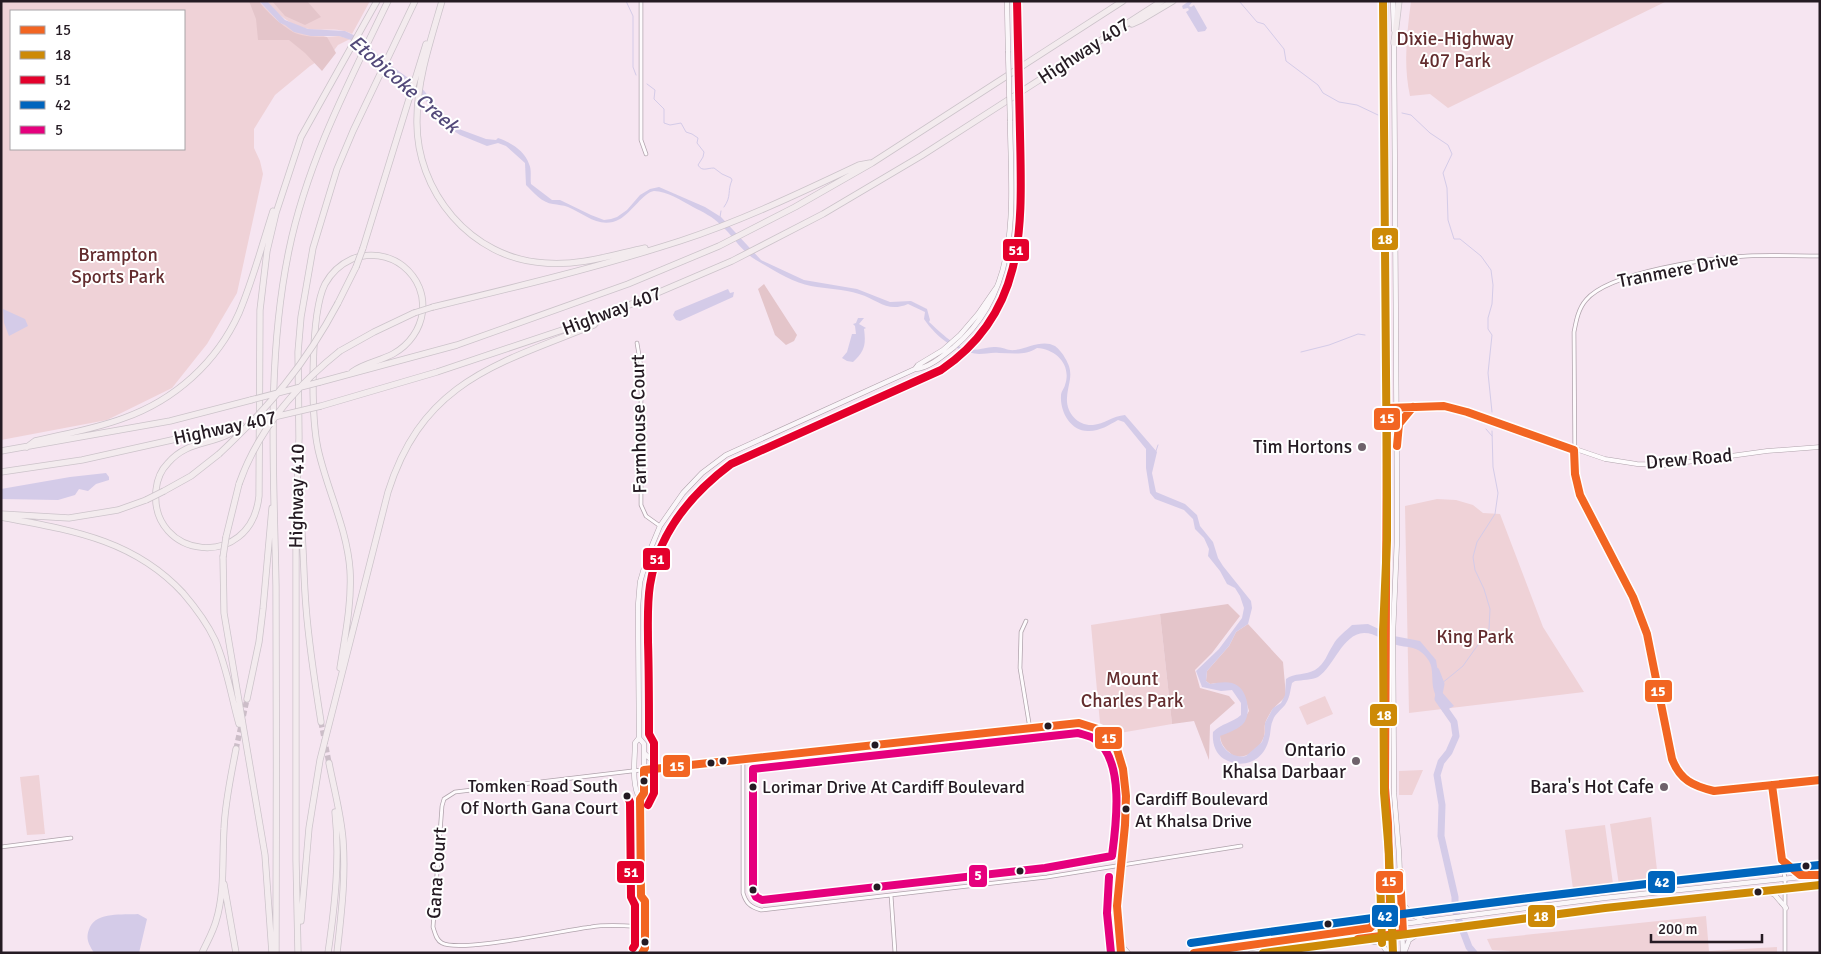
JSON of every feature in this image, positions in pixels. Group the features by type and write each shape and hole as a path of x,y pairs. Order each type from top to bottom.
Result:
{"highway":[{"path":"27,447 35,441 110,423 142,411 172,394 204,366 225,338 239,313 288,167 311,119 376,1"},
{"name":"Highway 410","path":"276,953 274,368 279,311 289,249 313,164 330,123 388,1"},
{"name":"Highway 410","path":"298,953 296,516 298,494 298,352 306,286 324,210 337,168 415,1"},
{"path":"1,516 69,518 118,510 164,492 191,476 219,454 283,389 316,344 356,267 409,100 420,74 441,1"},
{"name":"Highway 407","path":"1,472 82,460 322,406 437,372 601,317 732,261 769,243 862,191 921,156 1162,1"},
{"path":"1121,28 1141,20 1173,1"},
{"path":"1394,43 1399,1"},
{"name":"Highway 407","path":"1,451 170,421 347,375 457,345 628,284 719,246 872,163 1122,2"},
{"path":"420,74 418,106 419,146 424,168 440,200 452,216 480,241 514,257 547,264 590,260 645,248 655,248"},
{"path":"242,425 230,434 184,450 171,459 162,470 156,486 155,497 158,513 166,528 185,543 207,548 223,546 236,539 247,529 256,510 259,496 259,345 263,281 276,213 293,158"},
{"path":"272,953 265,855 224,613 224,557 226,537 239,484 250,457 276,414 309,378 340,351 414,313 579,271 704,232 785,200 858,164 872,163"},
{"path":"338,688 338,677 348,616 350,569 342,528 322,469 317,447 314,357 317,320 320,298 325,284 340,266 352,259 367,255 389,258 405,268 418,284 423,301 423,314 420,324 411,340 392,355 357,368 347,375"},
{"path":"298,953 307,848 320,760 392,479 404,451 422,423 447,396 481,372 498,363 594,325 601,317"},
{"path":"298,494 306,607 321,722"},
{"path":"247,699 259,642 270,516 274,498"},
{"path":"1,516 73,531 118,546 148,563 175,586 202,618 217,646 227,675 245,744"},
{"path":"202,953 211,936 218,912 224,828 229,783 236,749"},
{"path":"329,763 342,830 344,861 342,912 337,953"},
{"path":"328,953 338,859 334,789"},
{"path":"222,872 236,953"}],"main road":[{"path":"640,799 635,792 635,743 639,738 638,606 640,582 652,543 660,526 683,493 702,473 726,455 915,369 918,365 945,351 962,337 996,287 1005,265 1012,215 1007,1"},
{"path":"1386,1 1388,457 1385,788 1391,926 1393,934 1392,953"},
{"path":"1393,1 1397,408 1397,540 1393,632 1394,793 1403,953"},
{"path":"1397,429 1406,413 1413,406"},
{"path":"639,738 644,744 644,793 640,799 641,896 645,901 645,948 641,953 637,948 637,901 641,896"},
{"path":"644,753 650,761 660,768"},
{"path":"1782,860 1800,874 1817,875"},
{"path":"1192,953 1471,914 1817,875"},
{"path":"1251,953 1471,924 1820,884"},
{"path":"1761,890 1774,894 1786,908"},
{"path":"1604,898 1605,908"},
{"path":"1401,902 1412,915 1425,921"},
{"path":"1370,928 1384,917 1390,903"},
{"path":"1403,953 1409,940 1427,930"},
{"path":"1119,938 1122,946 1128,953"},
{"path":"1357,939 1381,944 1388,953"}],"street":[{"path":"641,1 641,140 646,154"},
{"name":"Tranmere Drive","path":"1820,256 1745,256 1628,276 1605,285 1585,301 1576,321 1574,332 1575,474 1580,495 1633,596 1647,634 1669,750 1676,769 1685,780 1697,788 1720,792 1820,780"},
{"name":"Farmhouse Court","path":"637,343 641,367 640,505 646,516 660,526"},
{"name":"Drew Road","path":"1387,408 1444,406 1605,459 1665,465 1767,451 1820,447"},
{"path":"1026,621 1021,632 1020,668 1030,729"},
{"name":"Gana Court","path":"645,927 592,926 501,942 454,946 442,943 436,937 433,927 444,799 455,792 660,768 1084,724 1103,732 1114,745 1123,765 1127,803 1117,902 1121,953"},
{"path":"743,760 743,893 747,903 761,910 1047,878 1241,846"},
{"path":"1772,785 1785,879 1785,953"},
{"path":"1,847 71,838"},
{"path":"892,895 895,953"}],"green space":[{"name":"Brampton Sports Park","path":"1,1 259,1 280,23 327,37 339,36 350,39 338,45 329,57 326,56 310,66 275,95 254,129 254,148 263,174 237,293 207,344 172,388 107,420 1,440"},
{"path":"267,1 370,1 352,34 336,30 302,28 280,15"},
{"name":"Dixie-Highway 407 Park","path":"1411,1 1667,1 1448,108 1430,94 1410,96 1406,60"},
{"name":"King Park","path":"1437,499 1456,500 1473,505 1483,513 1500,514 1543,627 1584,692 1409,713 1405,506"},
{"name":"Mount Charles Park","path":"1160,614 1172,724 1114,734 1100,723 1091,625"},
{"path":"1325,696 1333,714 1307,725 1299,707"},
{"path":"1423,770 1412,795 1399,795 1399,771"},
{"path":"39,775 45,834 27,835 20,777"},
{"path":"1651,817 1658,879 1619,885 1610,824"},
{"path":"1605,825 1613,884 1573,889 1565,830"},
{"path":"1706,916 1709,951 1777,947 1777,953 1511,953 1509,951 1492,950 1487,939"}],"shaded area":[{"path":"249,1 259,1 276,19 295,33 327,37 336,53 322,71 289,40 258,40 256,19"},
{"name":"Etobicoke Creek","path":"259,1 267,1 285,20 308,29 345,31 362,39 383,60 421,87 450,123 459,129 486,139 496,140 498,138 516,148 527,159 531,184 552,200 560,200 604,220 617,217 627,210 640,195 650,189 659,187 705,207 721,217 761,260 804,280 857,289 890,302 911,301 927,309 929,322 956,345 974,350 996,347 1012,350 1046,343 1055,346 1063,355 1070,369 1067,404 1074,418 1082,423 1093,425 1125,415 1157,452 1152,473 1156,492 1185,504 1197,515 1200,526 1213,542 1218,558 1223,566 1251,601 1252,608 1248,624 1236,632 1229,646 1207,671 1206,681 1210,684 1224,682 1235,684 1241,689 1248,705 1247,716 1242,725 1220,736 1222,745 1228,752 1241,757 1246,756 1262,742 1265,733 1265,723 1273,708 1281,703 1285,695 1286,679 1311,672 1318,668 1324,662 1337,639 1352,625 1368,624 1394,636 1420,641 1436,660 1441,691 1454,706 1443,712 1434,691 1431,664 1421,652 1417,649 1393,644 1372,634 1364,633 1350,639 1318,677 1292,683 1287,702 1275,716 1266,747 1258,758 1238,764 1224,759 1218,754 1215,747 1213,732 1241,715 1241,703 1232,690 1221,691 1202,687 1196,671 1219,649 1242,618 1244,608 1240,596 1235,588 1227,584 1220,571 1208,556 1209,549 1204,538 1195,529 1193,519 1184,510 1155,499 1150,493 1146,468 1146,449 1124,422 1118,420 1101,429 1089,431 1077,428 1068,420 1061,402 1061,394 1067,378 1066,371 1061,359 1056,355 1050,351 1037,348 1018,354 971,353 955,347 941,338 924,319 925,312 908,304 894,307 883,305 853,292 797,282 751,257 718,222 669,194 650,192 620,219 606,223 593,220 566,206 545,202 526,185 525,163 506,146 498,143 487,146 460,135 445,125 419,92 399,80 354,41 339,36 311,36 294,32 280,23"},
{"path":"272,1 307,1 321,17 305,25 285,16"},
{"path":"1189,1 1193,1 1189,6 1194,5 1207,28 1205,31 1198,32 1186,12 1189,10 1188,8 1183,9 1182,6"},
{"path":"764,284 797,335 794,341 786,345 775,335 758,289"},
{"path":"728,289 730,293 734,292 733,297 680,321 676,320 673,315 675,311"},
{"path":"3,309 25,319 28,326 9,336 4,323"},
{"path":"858,318 864,318 859,324 866,328 864,329 864,347 853,362 847,361 842,358 847,352 852,334 856,334 853,324 856,323"},
{"path":"106,473 109,480 96,484 88,491 79,489 75,495 58,500 1,499 1,489"},
{"path":"1228,604 1240,616 1212,653 1195,670 1200,688 1229,696 1235,703 1210,725 1209,760 1194,721 1172,724 1160,614"},
{"path":"1248,624 1283,662 1286,696 1268,717 1261,743 1253,752 1238,757 1225,749 1220,735 1240,726 1249,711 1244,695 1237,686 1232,684 1210,684 1206,681 1207,671 1229,646 1236,632"},
{"path":"138,914 147,919 139,953 94,953 87,937 93,922 111,915"}],"waterway":[{"path":"626,1 633,16 633,67 636,75"},
{"path":"1239,1 1257,22 1264,24 1284,49 1286,61 1318,85 1323,93 1339,102 1357,105 1378,115"},
{"path":"647,84 655,90 654,99 664,109 664,123 670,125 681,123 686,132 698,138 697,143 704,152 698,165 703,169 714,168 731,178 729,197 724,207"},
{"path":"1402,113 1411,115 1430,133 1448,145 1452,154 1443,173 1447,188 1448,220 1454,239 1460,239 1481,256 1491,270 1493,285 1488,329 1492,335 1488,373 1492,412"},
{"path":"720,217 721,211"},
{"path":"1301,352 1329,345 1358,334 1365,335"},
{"path":"1486,429 1492,436"},
{"path":"1441,684 1463,666 1489,629 1490,609 1484,589 1475,570 1473,557 1477,542 1495,514 1498,493 1493,467 1492,431"},
{"path":"1156,451 1158,445"},
{"name":"Etobicoke Creek","path":"1436,671 1441,684 1438,699 1454,722 1456,736 1449,752 1441,762 1437,775 1442,805 1441,836 1455,897 1455,910 1469,947 1474,953"}],"tunnel":[{"path":"236,749 247,699"},
{"path":"321,722 329,763"}],"transit line":[{"name":"51","path":"648,805 654,793 654,743 649,734 649,592 654,566 660,549 678,517 703,488 731,464 941,370 969,347 990,322 1004,294 1014,265 1019,234 1021,202 1017,1"},
{"name":"18","path":"1383,1 1387,496 1383,632 1384,793 1389,854 1393,953"},
{"name":"15","path":"1194,953 1370,928 1382,917 1390,903 1385,788 1387,408 1444,406 1467,412 1574,450 1575,474 1580,495 1633,597 1647,634 1672,759 1679,772 1688,781 1714,791 1820,780"},
{"name":"15","path":"1397,446 1399,424 1413,407"},
{"name":"15","path":"642,953 645,948 645,901 641,896 640,799 644,793 644,770 1079,723 1101,730 1116,746 1123,769 1126,796 1125,825 1117,906 1121,953"},
{"name":"5","path":"1078,733 1096,740 1105,750 1111,763 1115,778 1116,795 1112,856 1045,868 762,900 756,897 753,891 753,769 1078,733"},
{"name":"15","path":"1772,785 1782,860 1800,875 1820,875"},
{"name":"51","path":"627,796 630,802 631,897 635,905 635,945 633,948"},
{"name":"42","path":"1191,943 1505,901 1819,865"},
{"name":"15","path":"1358,939 1403,933 1400,873"},
{"name":"18","path":"1380,874 1382,943"},
{"name":"5","path":"1109,877 1107,913 1111,953"},
{"name":"18","path":"1263,953 1605,908 1820,885"}],"place":[{"name":"Tim Hortons","path":"1362,447"},
{"name":"Ontario Khalsa Darbaar","path":"1356,761"},
{"name":"Lorimar Drive At Cardiff Boulevard","path":"753,787"},
{"name":"Bara's Hot Cafe","path":"1664,787"},
{"name":"Tomken Road South Of North Gana Court","path":"627,796"},
{"name":"Cardiff Boulevard At Khalsa Drive","path":"1126,809"}]}
